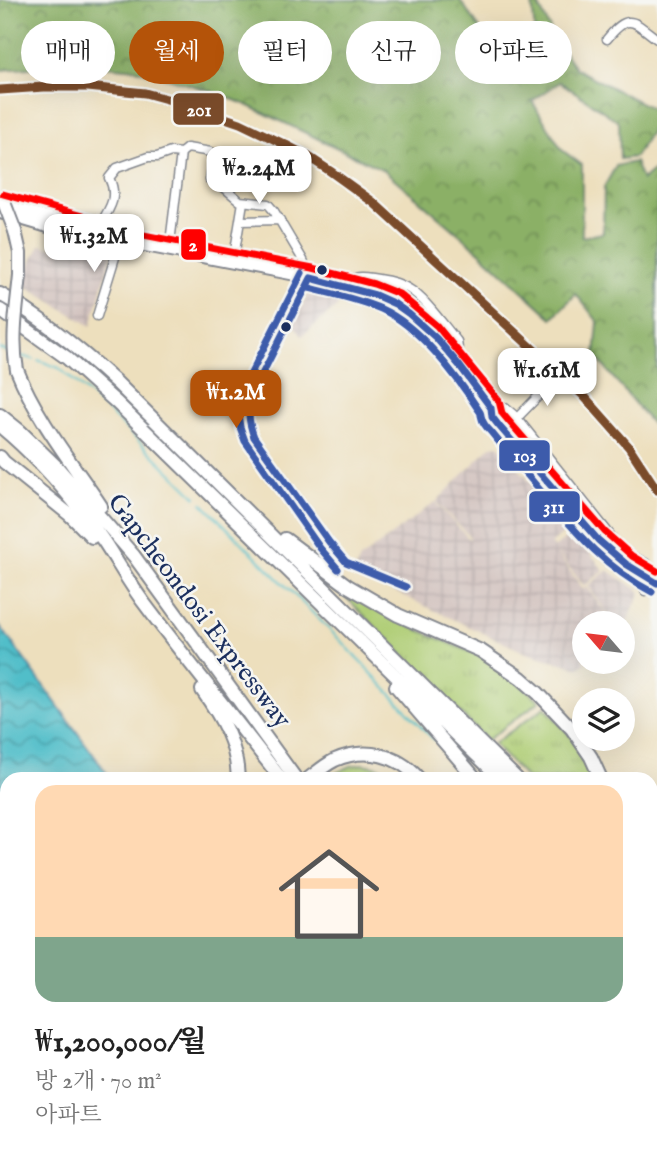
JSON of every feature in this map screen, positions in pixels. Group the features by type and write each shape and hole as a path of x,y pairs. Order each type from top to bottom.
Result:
{"highway":[{"path":"0,197 15,231 20,253 14,335 17,370 25,391 39,414 134,556"},
{"path":"0,294 33,314 90,358 162,426 510,772"},
{"path":"0,310 58,351 91,379 494,772"},
{"name":"Gapcheondosi Expressway","path":"0,415 57,467 134,556 268,740 302,772"},
{"name":"Gapcheondosi Expressway","path":"0,426 51,474 79,508 144,602 276,772"},
{"path":"2,459 77,521 127,578"},
{"path":"247,510 348,586 398,615 481,650 521,678 572,729 598,772"},
{"path":"144,602 161,632 220,716 233,742 237,772"},
{"path":"339,619 470,772"},
{"path":"317,772 336,760 366,753 396,760 413,772"},
{"path":"322,772 340,764 367,758 385,761 405,772"}],"main road":[{"path":"0,204 105,233 117,240 311,278 371,294 395,304 430,333 491,408 492,417 508,420 589,521 612,545 636,564 656,572"},
{"path":"0,213 102,243 117,240"},
{"path":"508,420 592,533 617,558 657,583"}],"street":[{"path":"607,39 618,26 628,21 634,22 657,39"},
{"path":"169,251 181,153 187,148 211,152 213,159 210,180 220,184 243,202 268,204 303,260 311,278 253,392 248,404 248,422 254,437 346,562"},
{"path":"96,231 111,205 114,188 109,178 117,167 148,157 171,152 181,153"},
{"path":"233,263 243,202"},
{"path":"240,221 280,220"},
{"path":"97,317 117,240"},
{"path":"343,286 349,279 359,276 407,287 417,294 457,341 458,349 454,360"},
{"path":"483,398 494,400 508,420 556,378"},
{"path":"645,591 656,572"}],"shaded area":[{"path":"69,242 112,253 91,326 24,285 27,270 40,245 62,250"},
{"path":"308,294 345,300 302,336 293,324"},
{"path":"499,445 570,528 551,544 554,548 574,532 604,571 584,586 555,550 583,589 587,587 604,611 572,611 572,666 526,653 354,573 360,559 435,502 469,539 436,502 491,446"},
{"path":"608,570 641,592 632,611 606,611 588,586"}],"green space":[{"path":"0,0 460,0 475,21 455,21 455,84 557,84 532,101 562,150 582,165 582,237 603,233 604,187 616,166 635,162 642,180 657,168 657,430 595,356 598,322 576,294 552,318 384,170 247,105 187,84 224,84 224,21 129,21 129,68 115,67 115,21 21,21 21,69 0,70"},
{"path":"532,0 536,0 546,21 534,21"},
{"path":"572,63 576,69 657,111 657,121 635,157 620,159 619,122 563,84 572,84"},
{"path":"337,588 407,625 478,655 504,671 540,701 487,740"},
{"path":"545,707 572,738 572,751 580,751 592,772 520,772 493,744"},
{"path":"363,764 389,772 338,772"}],"water":[{"path":"0,626 106,772 0,772"}],"waterway":[{"path":"0,349 9,352"},
{"path":"21,356 33,359"},
{"path":"38,360 59,368 107,410 196,497"},
{"path":"202,503 345,645 434,740"}],"tunnel":[{"path":"556,378 565,367"}],"transit line":[{"name":"201","path":"0,90 88,87 145,93 240,123 309,157 373,202 583,395 629,447 657,490"},
{"name":"2","path":"3,194 108,223 118,230 313,268 374,284 399,294 437,326 499,401 502,413 605,532 632,556 657,571"},
{"name":"311","path":"302,273 244,387 238,414 245,441 320,548 338,569"},
{"name":"103","path":"311,278 375,295 409,314 436,338 459,365 491,408 492,417 499,426 598,540 626,564 657,583"},
{"name":"103","path":"311,278 253,392 249,409 252,431 329,542 346,562 406,587"},
{"name":"311","path":"309,288 381,309 423,339 459,381 480,412 485,426 578,534 619,571 652,592"}]}
